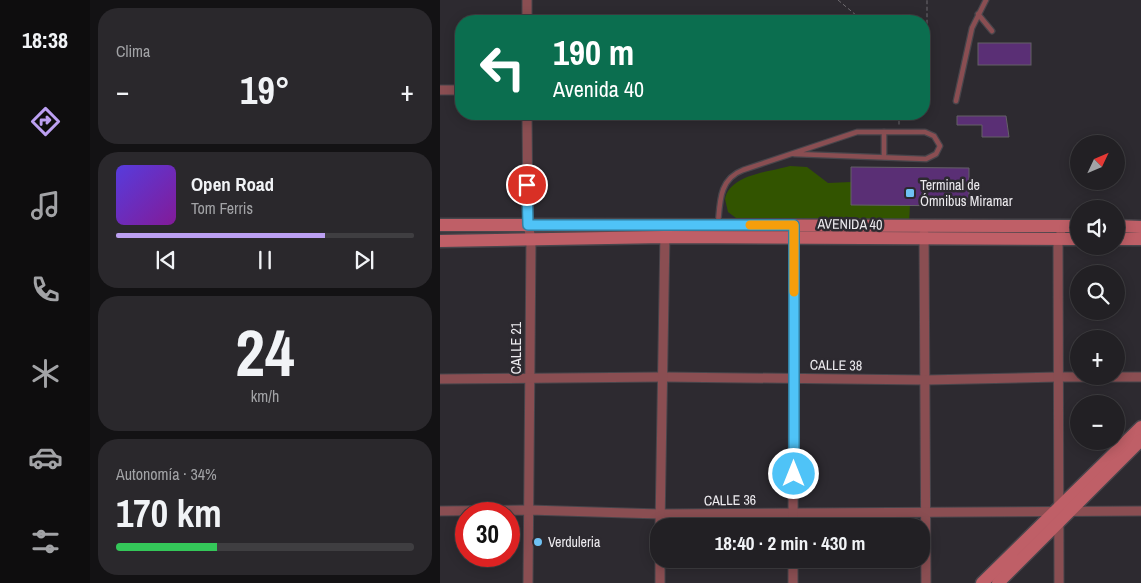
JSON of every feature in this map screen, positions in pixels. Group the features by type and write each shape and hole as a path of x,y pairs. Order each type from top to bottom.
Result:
{"main road":[{"name":"AVENIDA 40","path":"440,225 528,225 665,231 794,232 924,240 1070,238"},
{"name":"AVENIDA 40","path":"794,232 924,226 1070,226"},
{"path":"1125,226 1141,227"},
{"name":"AVENIDA 40","path":"440,241 531,239 665,231"},
{"path":"1125,239 1141,239"},
{"path":"998,583 1060,512 1141,427"},
{"path":"982,583 1141,440"}],"street":[{"path":"527,0 527,15"},
{"path":"440,90 455,90"},
{"name":"CALLE 21","path":"527,120 528,225 531,239 528,583"},
{"path":"924,226 926,583"},
{"path":"1059,583 1058,238 1070,228"},
{"path":"660,518 664,377 665,231"},
{"path":"794,232 794,518"},
{"name":"CALLE 38","path":"440,379 664,377 926,380 1141,377"},
{"name":"CALLE 36","path":"440,511 529,510 660,514 1141,511"},
{"path":"660,568 660,583"},
{"path":"793,568 793,583"}],"lane":[{"path":"956,101 972,28 986,0"},
{"path":"978,14 992,31"},
{"path":"717,231 723,189 731,176 794,154 857,132 929,133 939,140 940,146 936,154 926,159 794,154"},
{"path":"884,132 884,157"}],"path":[{"path":"838,0 856,15"},
{"path":"927,0 927,15"}],"green space":[{"path":"790,166 807,167 828,183 851,182 851,205 910,205 909,222 740,221 728,212 725,199 728,191 734,184 752,175"}],"building":[{"path":"978,43 1031,43 1031,65 978,65"},
{"path":"957,116 1006,116 1009,137 982,137 982,125 957,125"},
{"name":"Terminal de Ómnibus Miramar","path":"851,167 969,168 969,206 851,205"}],"slow traffic":[{"path":"750,225 794,225 794,292"}],"place":[{"name":"Terminal de Ómnibus Miramar","path":"910,193"},
{"name":"Verduleria","path":"538,542"}],"route":[{"path":"527,185 528,225 794,225 794,474"}]}
